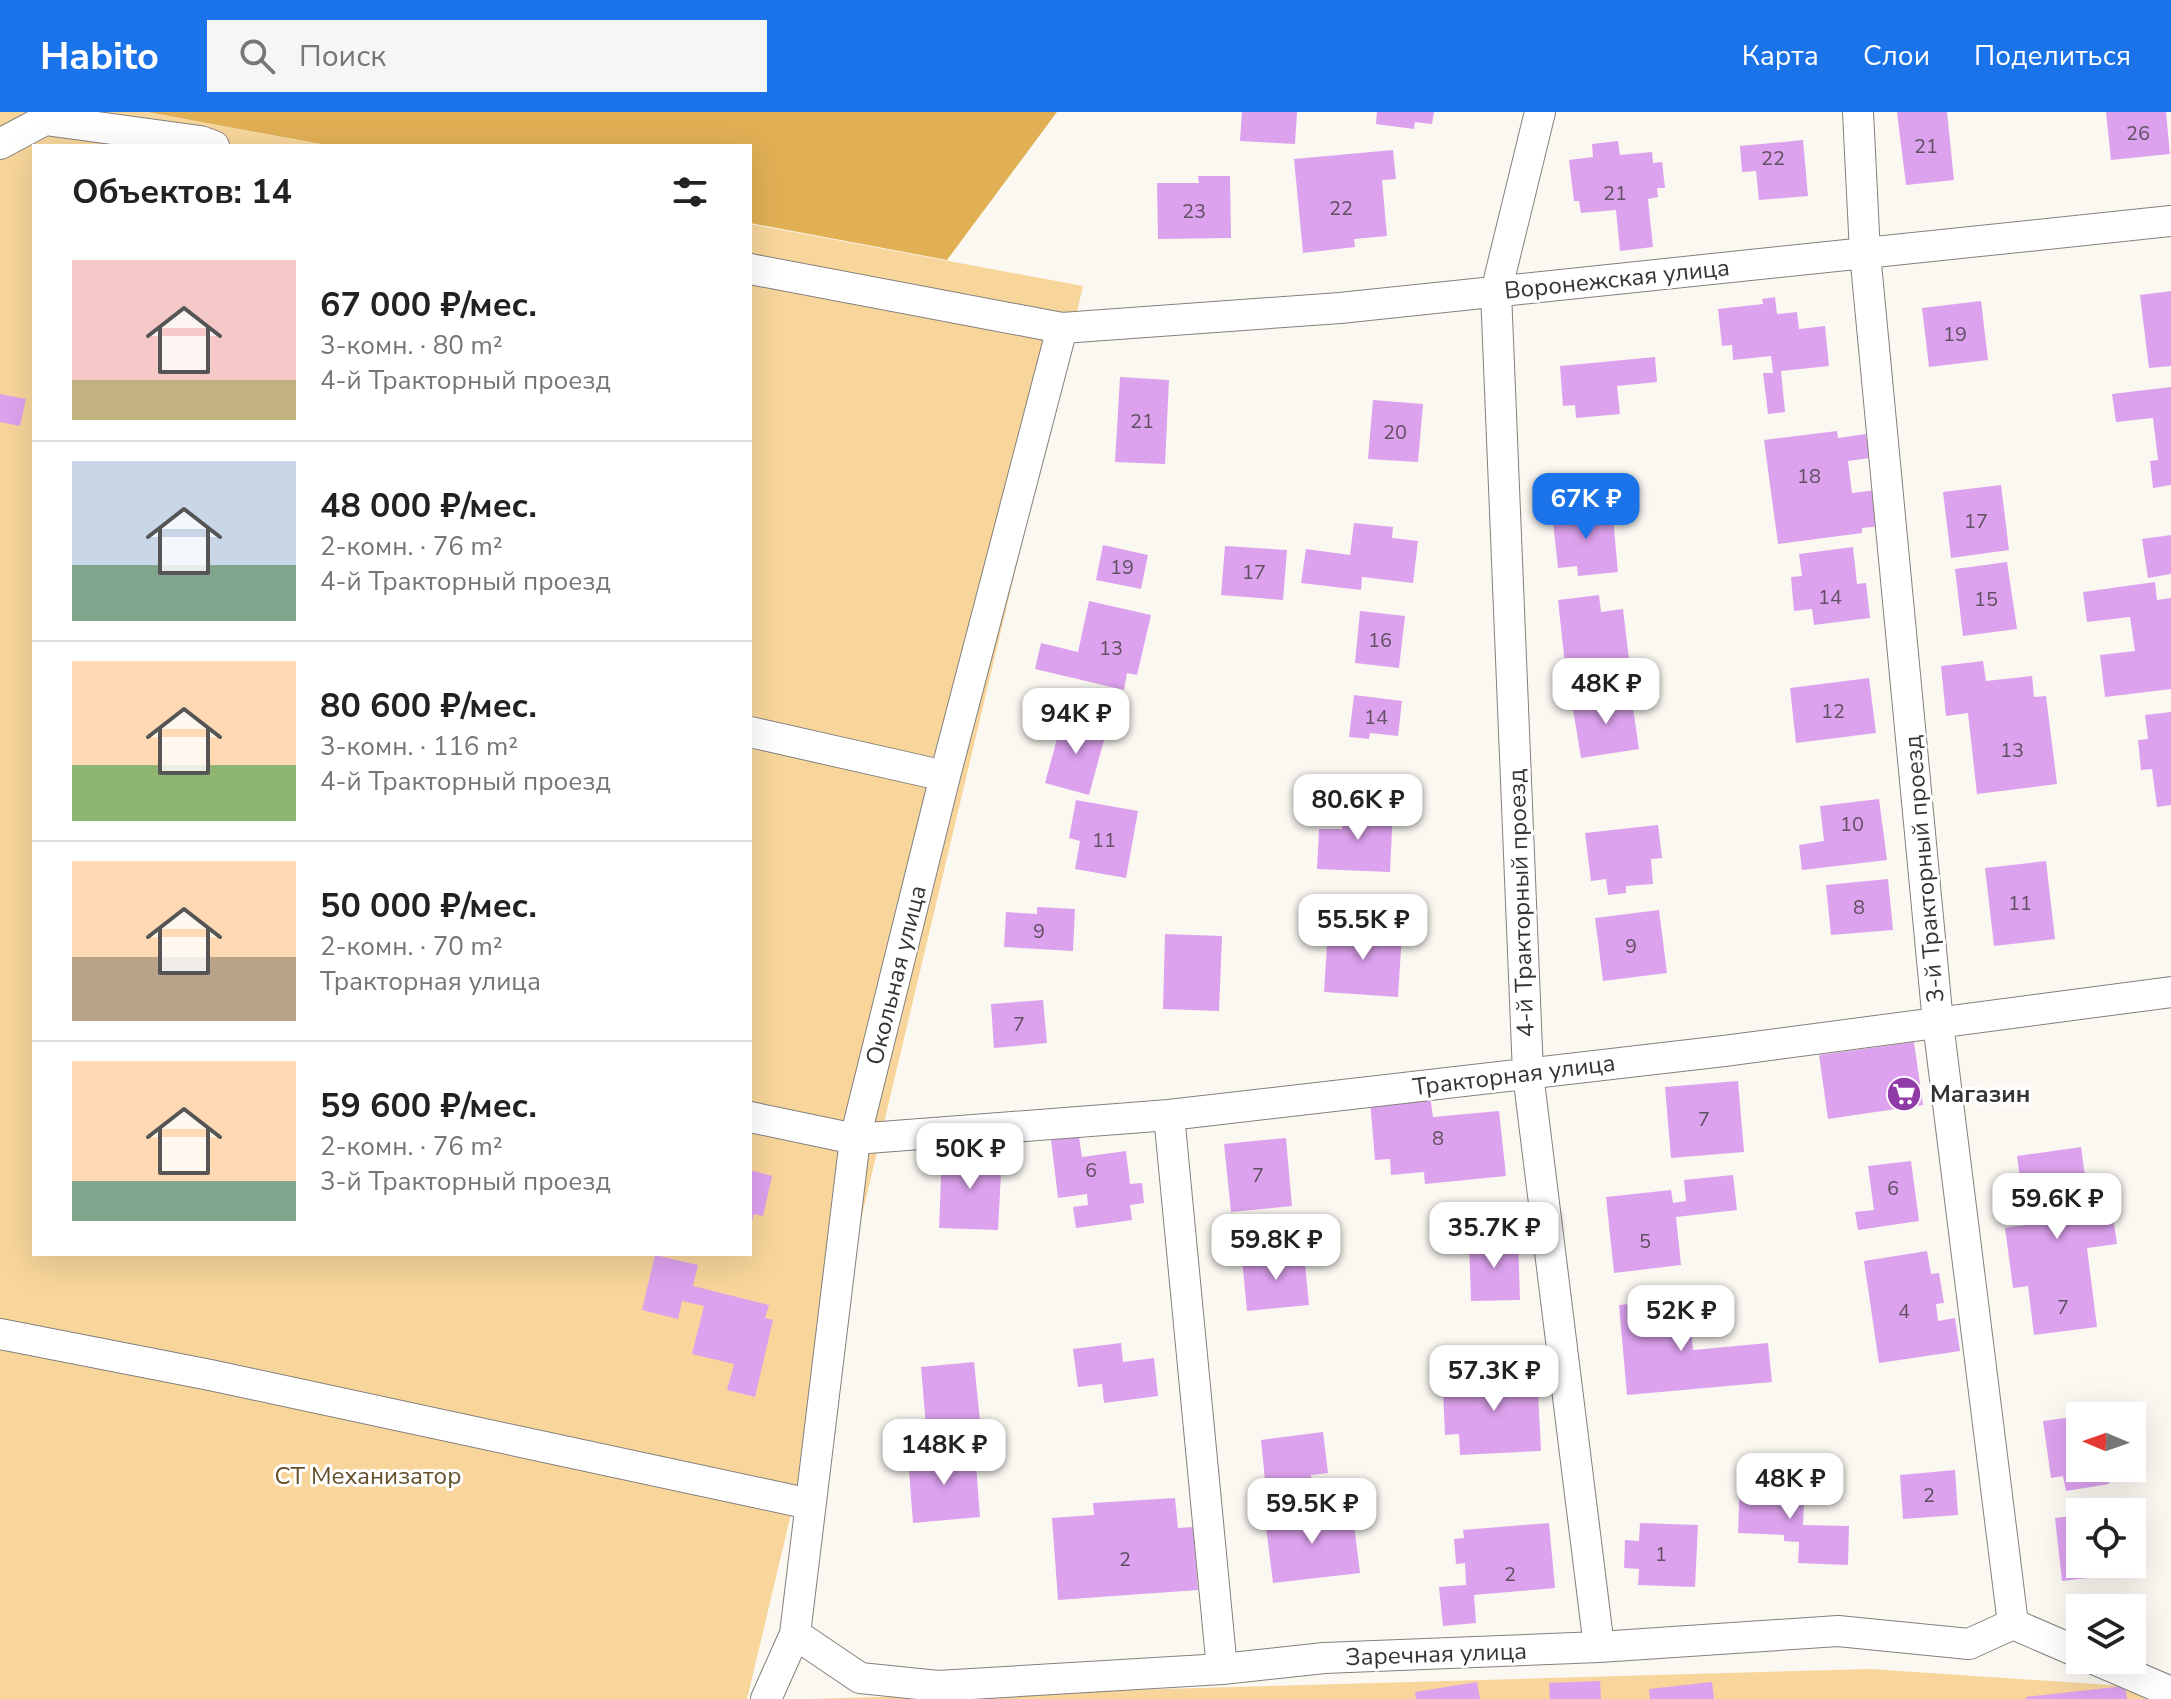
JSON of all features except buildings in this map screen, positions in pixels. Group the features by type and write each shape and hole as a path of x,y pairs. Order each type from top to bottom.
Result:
{"street":[{"name":"4-й Тракторный проезд","path":"1540,112 1496,292 1528,1074 1599,1647"},
{"name":"3-й Тракторный проезд","path":"1858,112 1865,253 1938,1023 2013,1624"},
{"path":"0,144 45,120 208,144"},
{"name":"Воронежская улица","path":"752,269 1062,328 1340,308 2171,221"},
{"name":"Окольная улица","path":"766,1699 795,1634 855,1139 945,776 1062,328"},
{"path":"752,732 945,776"},
{"name":"Тракторная улица","path":"752,1117 855,1139 1169,1115 1528,1074 2171,992"},
{"path":"1169,1115 1222,1669"},
{"path":"0,1334 226,1378 810,1504"},
{"path":"2013,1624 2066,1647"},
{"name":"Заречная улица","path":"795,1634 860,1678 938,1686 1222,1669 1324,1658 1599,1647 1838,1631 1969,1644 2013,1624"},
{"path":"2129,1674 2171,1692"}],"green space":[{"name":"СТ Механизатор","path":"0,112 146,112 318,144 32,144 32,1256 752,1256 752,224 1083,286 747,1699 0,1699"},
{"path":"1870,1669 2125,1686 2146,1699 807,1699"}],"shaded area":[{"path":"147,112 1057,112 947,260 752,223 752,144 320,144"}],"place":[{"name":"Магазин","path":"1904,1094"}]}
